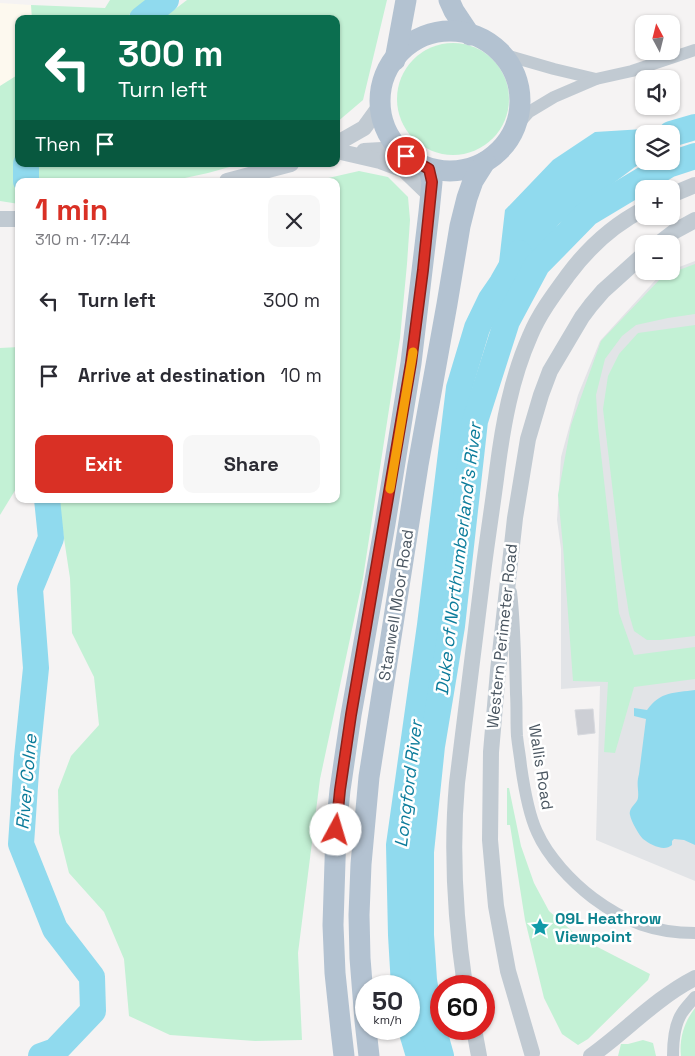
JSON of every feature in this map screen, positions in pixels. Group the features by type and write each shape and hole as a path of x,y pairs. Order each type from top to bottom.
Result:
{"main road":[{"path":"394,60 406,0"},
{"path":"449,0 454,12 470,35"},
{"path":"438,32 470,35 505,55 516,74 520,94 520,109 514,129 496,156 469,170 455,172 429,169 406,156 391,140 380,106 381,88 387,71 394,60 407,46 423,36 438,32"},
{"name":"Stanwell Moor Road","path":"369,1056 360,967 359,915 369,777 418,465 460,226 473,182 485,162"},
{"name":"Stanwell Moor Road","path":"344,1056 335,973 333,924 336,830 351,715 411,363 432,182 429,169"}],"street":[{"path":"514,129 529,112 554,97 596,79 632,71 695,50"},
{"path":"505,55 596,79"},
{"path":"340,148 364,128 380,106"},
{"path":"340,150 382,150 406,156"},
{"path":"340,151 380,161 404,170 430,196"},
{"path":"239,178 280,167"},
{"path":"680,191 695,185"},
{"name":"Western Perimeter Road","path":"464,975 456,903 454,815 490,518 508,400 530,335 544,309 579,260 621,223 635,214"},
{"path":"670,235 695,220"},
{"name":"Western Perimeter Road","path":"532,1053 508,971 496,906 490,840 491,752 515,518 528,439 550,371 582,317 613,280 635,262"},
{"name":"Wallis Road","path":"509,570 514,618 517,735 524,789 537,833 551,856 569,877 583,891 603,906 624,918 647,927 675,933 695,933"},
{"path":"675,933 695,927"},
{"path":"590,1056 607,1045 647,1010 695,978"},
{"path":"673,1056 674,1034 677,1024 682,1013 695,997"},
{"path":"476,1040 479,1056"},
{"path":"480,1040 491,1056"}],"shaded area":[{"path":"0,3 31,5 32,15 15,15 15,77 0,86"},
{"path":"695,261 695,881 596,840 600,686 561,689 561,549 557,520 561,457 578,395 600,341 656,280 680,280 680,267"}],"green space":[{"path":"110,0 147,0 129,15 32,15 31,5 105,8"},
{"path":"187,0 387,0 363,100 340,120 340,15 167,15"},
{"path":"453,43 474,48 492,60 504,78 509,99 504,120 492,138 474,150 453,155 432,150 414,138 402,120 397,99 402,78 414,60 432,48"},
{"path":"15,77 15,167 19,167 20,178 15,178 15,203 0,201 0,86"},
{"path":"38,167 229,167 185,178 38,178"},
{"path":"359,171 388,177 408,197 410,220 400,338 363,578 320,779 298,953 302,1040 255,1041 170,1035 129,1016 124,959 104,912 69,873 59,833 58,790 71,756 99,725 94,677 72,633 70,578 59,503 340,503 340,178 328,178"},
{"path":"695,264 695,314 636,325 622,336 605,359 596,395 619,613 634,655 695,647 695,679 634,687 615,753 604,752 608,682 573,681 558,495 571,425 601,341 659,280 680,280 680,270"},
{"path":"695,325 695,636 647,640 634,631 629,614 622,569 603,409 608,376 619,354 638,333"},
{"path":"15,347 15,491 0,515 0,348"},
{"path":"507,788 509,788 521,846 534,883 549,911 580,938 650,974 648,980 588,1039 578,1045 562,1034 544,998 525,920 510,825 507,825"},
{"path":"695,1008 695,1056 681,1056 683,1031"},
{"path":"643,1040 653,1043 656,1056 618,1056 621,1044"}],"water":[{"path":"635,130 635,167 559,224 510,287 497,280 505,210 553,160 595,132"},
{"path":"695,690 695,845 684,840 674,839 672,845 661,848 643,839 635,828 630,815 630,810 638,798 638,781 646,719 634,716 634,708 647,710 657,699 663,696"}],"building":[{"path":"593,709 595,733 578,735 575,710"}],"waterway":[{"name":"River Colne","path":"147,15 166,0"},
{"name":"Longford River","path":"680,131 695,127"},
{"name":"Duke of Northumberland's River","path":"441,1056 429,1013 424,980 421,935 421,852 432,746 452,626 475,421 507,321 537,265 588,213 668,165 695,156"},
{"name":"River Colne","path":"26,167 26,178"},
{"name":"Longford River","path":"403,975 399,845 430,625 459,388 477,328 491,299 519,253"},
{"name":"River Colne","path":"41,1056 55,1051 93,1011 92,977 55,929 21,844 36,668 30,589 51,538 47,503"},
{"name":"Longford River","path":"414,1040 419,1056"}],"slow traffic":[{"path":"390,489 413,352"}],"place":[{"name":"09L Heathrow Viewpoint","path":"540,927"}],"route":[{"path":"336,830 351,715 385,524 411,363 423,270 432,182 429,169 406,156"}]}
